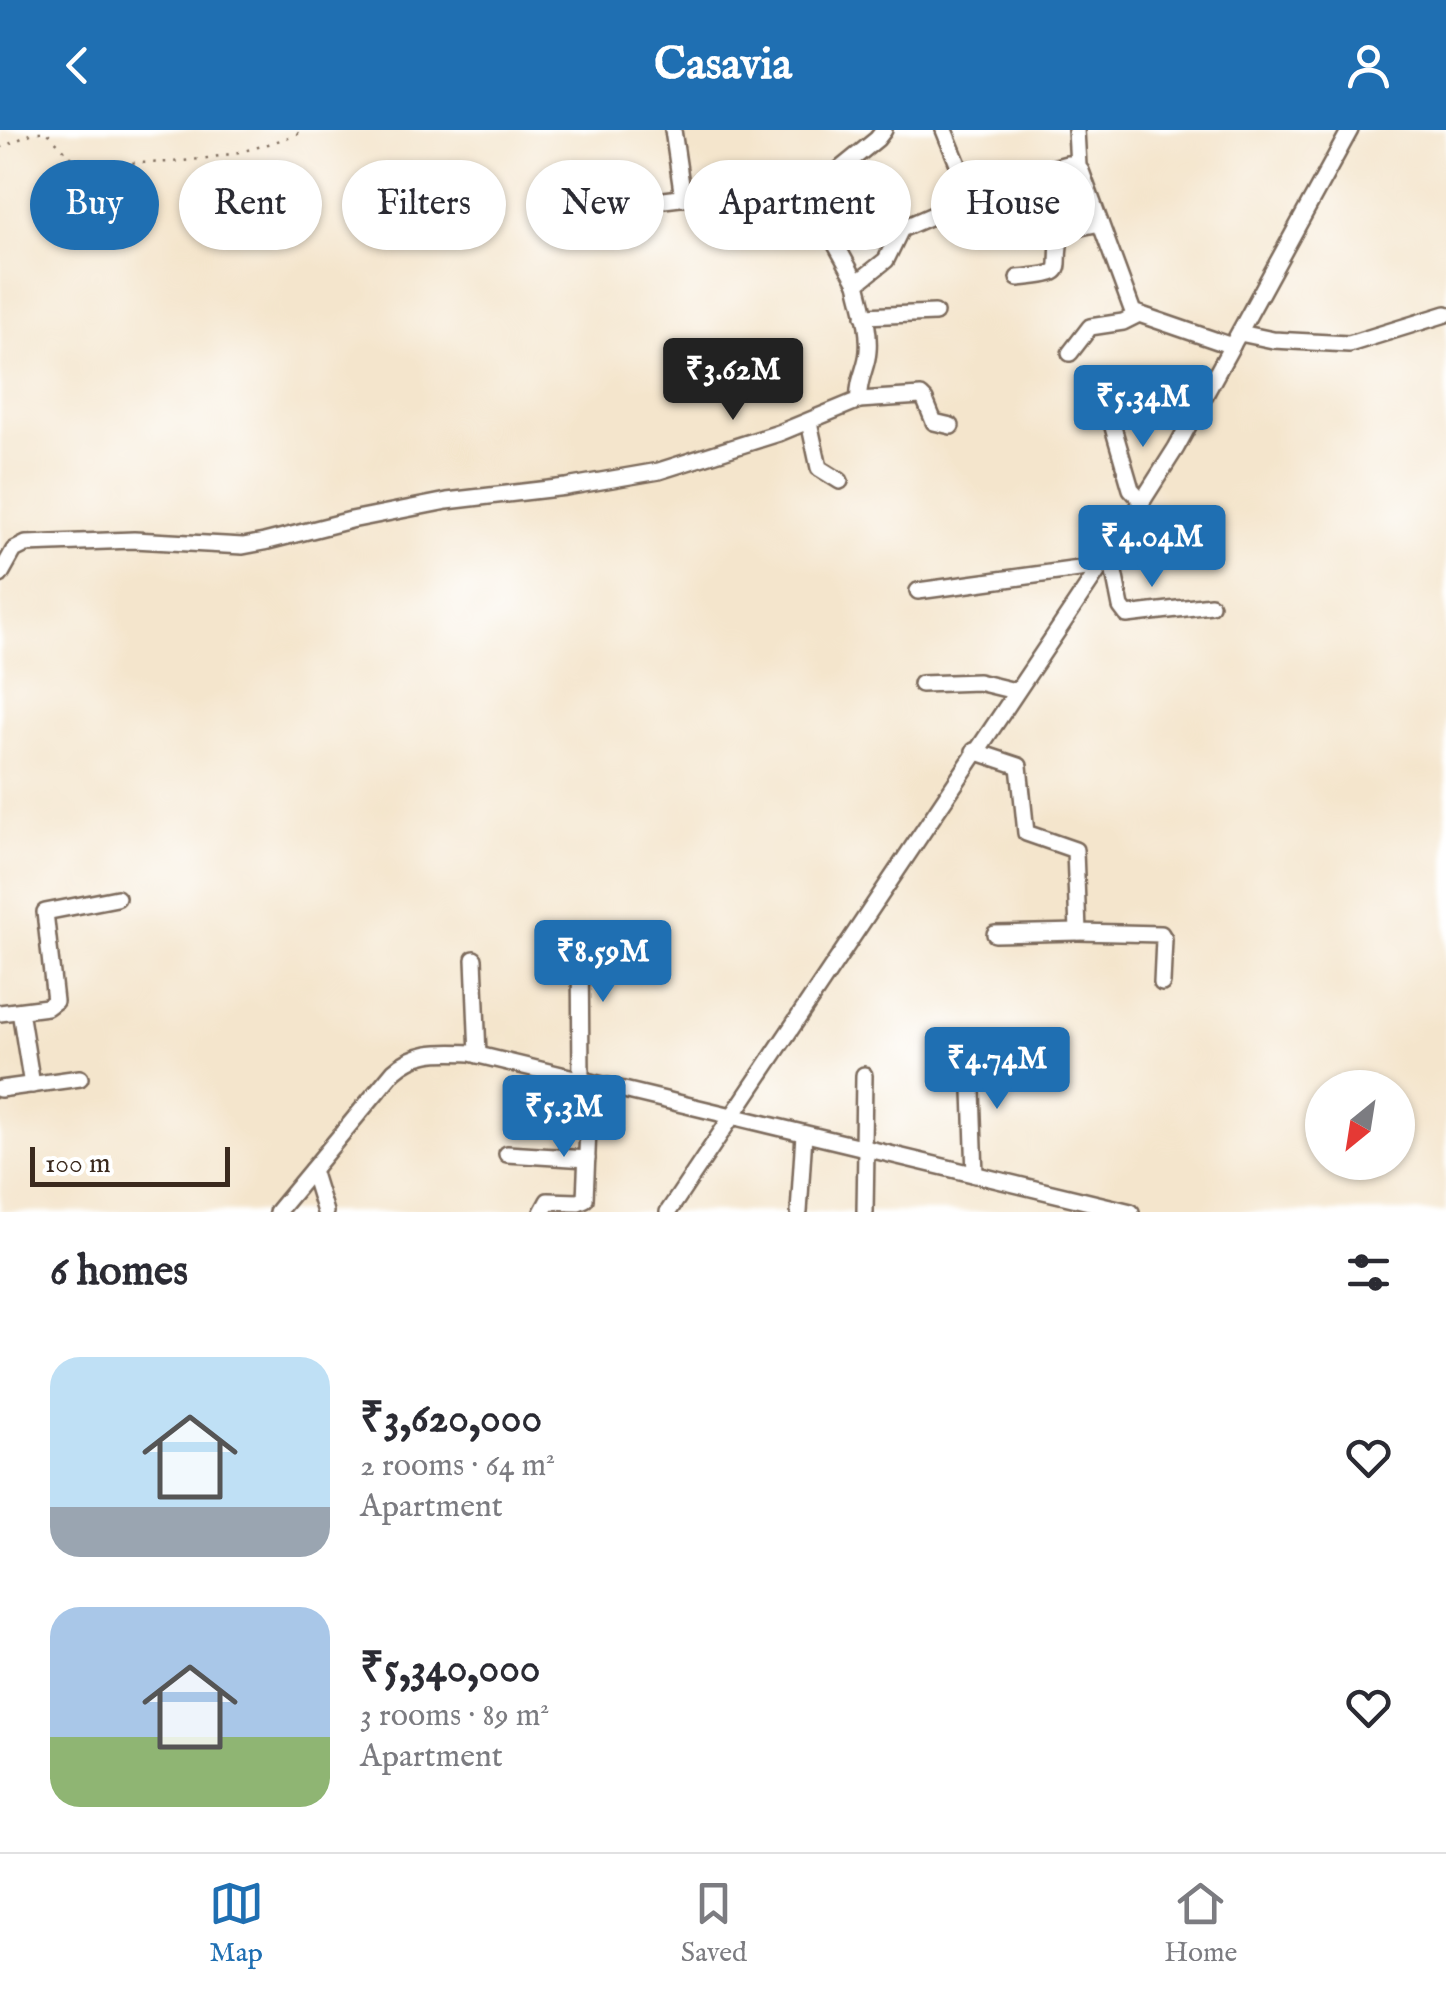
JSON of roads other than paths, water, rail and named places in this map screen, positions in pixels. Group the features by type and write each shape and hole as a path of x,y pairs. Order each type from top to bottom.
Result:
{"street":[{"path":"664,200 682,198 673,130"},
{"path":"850,160 884,130"},
{"path":"944,130 956,160"},
{"path":"1076,130 1078,160"},
{"path":"668,1212 1142,502 1176,448 1350,130"},
{"path":"1095,209 1129,306 1137,315 1236,339 1349,344 1446,314"},
{"path":"858,283 886,260 901,229 931,216"},
{"path":"1018,278 1047,276 1057,271 1061,264 1062,231 1100,222"},
{"path":"840,250 858,283 864,316 868,358 859,381 859,400"},
{"path":"864,316 936,313"},
{"path":"1070,353 1090,327 1123,322 1137,315"},
{"path":"0,575 14,550 26,544 134,540 243,546 447,501 660,471 809,422 859,400 921,396 934,422 951,426"},
{"path":"1110,417 1131,489 1142,502"},
{"path":"809,422 820,468 840,481"},
{"path":"918,591 1105,559"},
{"path":"1105,559 1125,613 1211,605"},
{"path":"921,684 978,682 1015,691"},
{"path":"974,751 1019,766 1024,829 1029,836 1076,850 1078,932"},
{"path":"0,1014 52,1006 56,1001 45,912 117,898"},
{"path":"996,934 1161,934 1162,984"},
{"path":"542,1212 548,1200 584,1201 587,1158 580,944"},
{"path":"474,959 477,1051"},
{"path":"20,1010 32,1084"},
{"path":"277,1212 379,1088 407,1060 420,1054 477,1051 804,1134 864,1143 976,1169 1066,1204 1132,1212"},
{"path":"971,1062 976,1169"},
{"path":"864,1076 865,1212"},
{"path":"0,1089 80,1078"},
{"path":"799,1212 804,1134"},
{"path":"507,1154 587,1158"},
{"path":"312,1170 325,1212"}]}
